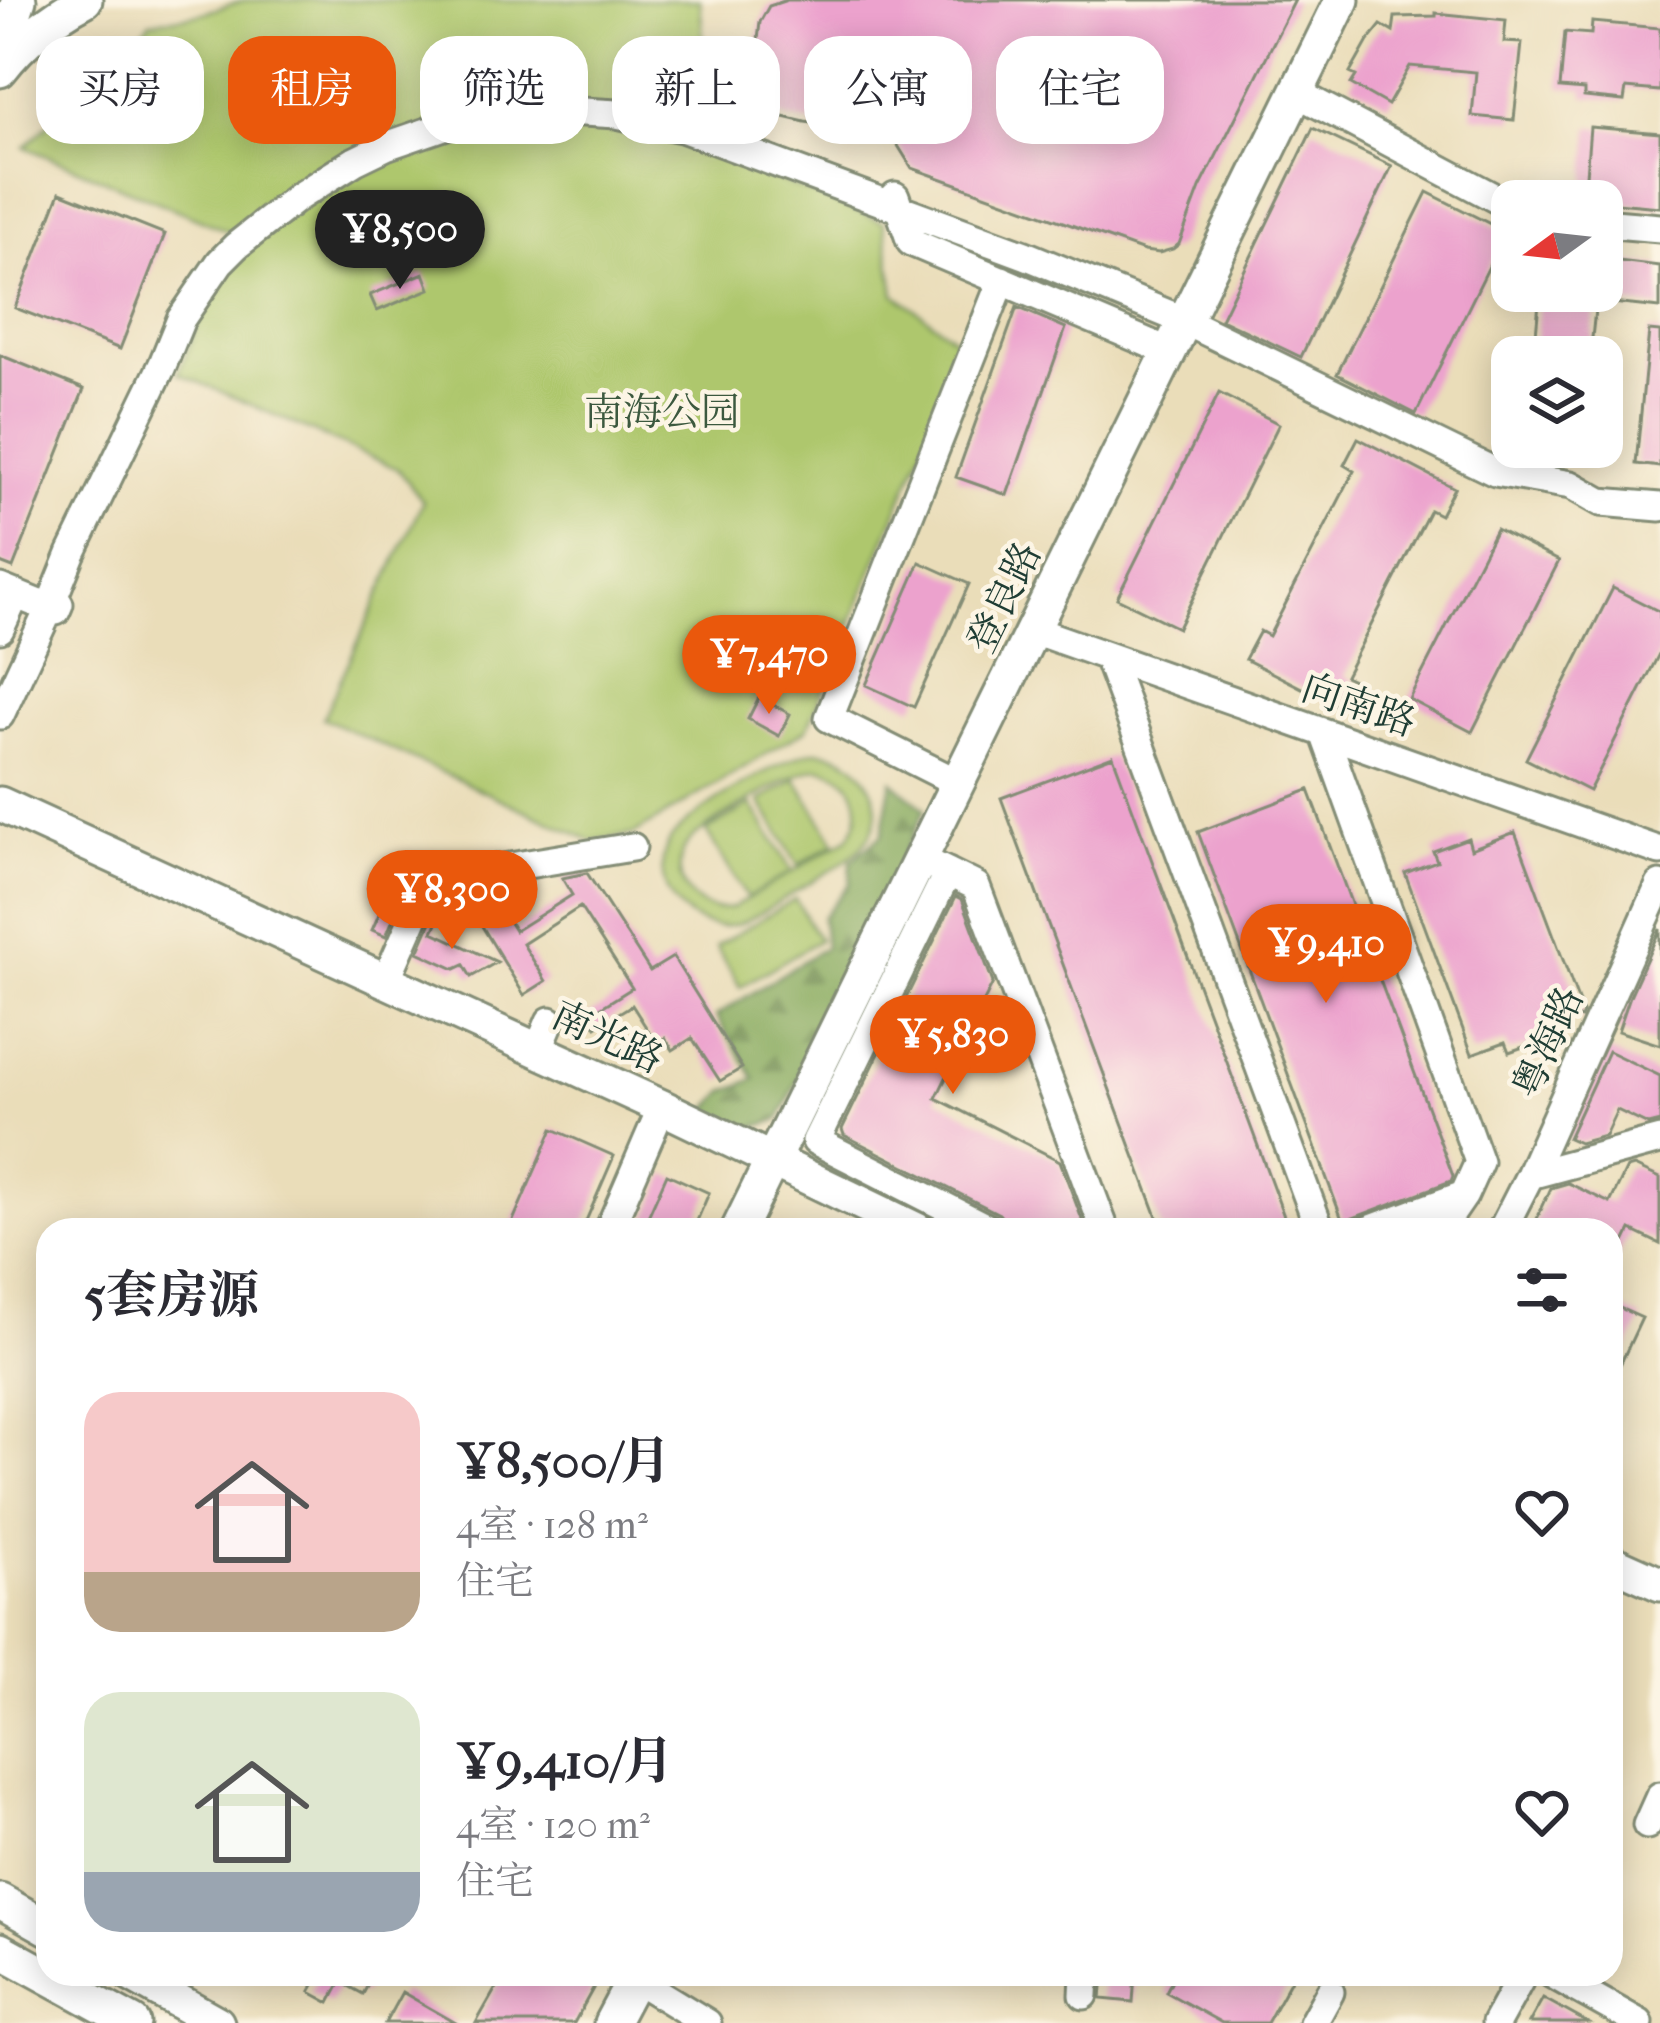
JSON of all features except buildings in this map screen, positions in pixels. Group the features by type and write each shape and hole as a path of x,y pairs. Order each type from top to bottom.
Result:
{"main road":[{"path":"0,55 19,0"},
{"path":"0,70 38,31 85,0"},
{"name":"登良路","path":"744,1218 934,865 958,783 1342,0"},
{"name":"南光路","path":"0,804 386,980 544,1035 662,1106 893,1218"},
{"path":"1623,1567 1660,1584"},
{"path":"0,1901 36,1921"},
{"path":"0,1950 36,1970"},
{"path":"66,1986 133,2023"},
{"path":"151,1986 217,2023"},
{"path":"611,2023 631,1986"}],"street":[{"path":"1298,93 1491,196"},
{"path":"0,628 8,591 56,610 217,259 306,179 379,142 468,116 529,110 579,111 725,131 892,187 911,242 1001,280 1178,337 1496,472 1571,485 1601,502 1660,507"},
{"path":"900,208 1025,255 1178,337"},
{"path":"1623,225 1660,228"},
{"path":"958,783 829,718 1001,280"},
{"path":"0,715 49,608"},
{"name":"向南路","path":"1033,630 1660,851"},
{"path":"1108,657 1316,1218"},
{"path":"1324,733 1479,1162 1448,1218"},
{"path":"386,980 430,880 632,847"},
{"path":"968,1218 816,1141 934,865 976,886 1100,1218"},
{"name":"粤海路","path":"1508,1218 1660,885"},
{"path":"614,1218 662,1106"},
{"path":"1529,1175 1660,1140"},
{"path":"1402,1218 1464,1195"},
{"path":"1647,1826 1660,1796"},
{"path":"650,1986 707,2023"},
{"path":"1496,2023 1516,1986"},
{"path":"1573,1986 1639,2023"},
{"path":"1312,2023 1330,1992"}],"green space":[{"name":"南海公园","path":"245,0 700,0 703,36 612,36 612,144 711,144 712,154 884,222 895,294 965,346 807,729 634,834 592,841 323,718 423,501 398,469 178,373 235,234 25,147 36,136 36,144 204,144 204,36 140,36 150,22"},
{"path":"832,754 859,769 876,802 871,834 834,868 748,920 711,925 680,909 663,879 669,842 714,803 802,755","holes":["817,768 849,784 858,804 855,827 848,838 732,908 709,908 690,895 680,876 680,863 696,835 790,779"]},
{"path":"796,779 835,843 798,865 760,801"},
{"path":"892,781 925,809 779,1120 746,1129 705,1113 725,1091 755,1079 716,1016 825,947 822,918 850,883 851,861 882,835"},
{"path":"751,804 792,871 747,898 706,831"},
{"path":"795,899 819,940 740,987 716,946"}]}
